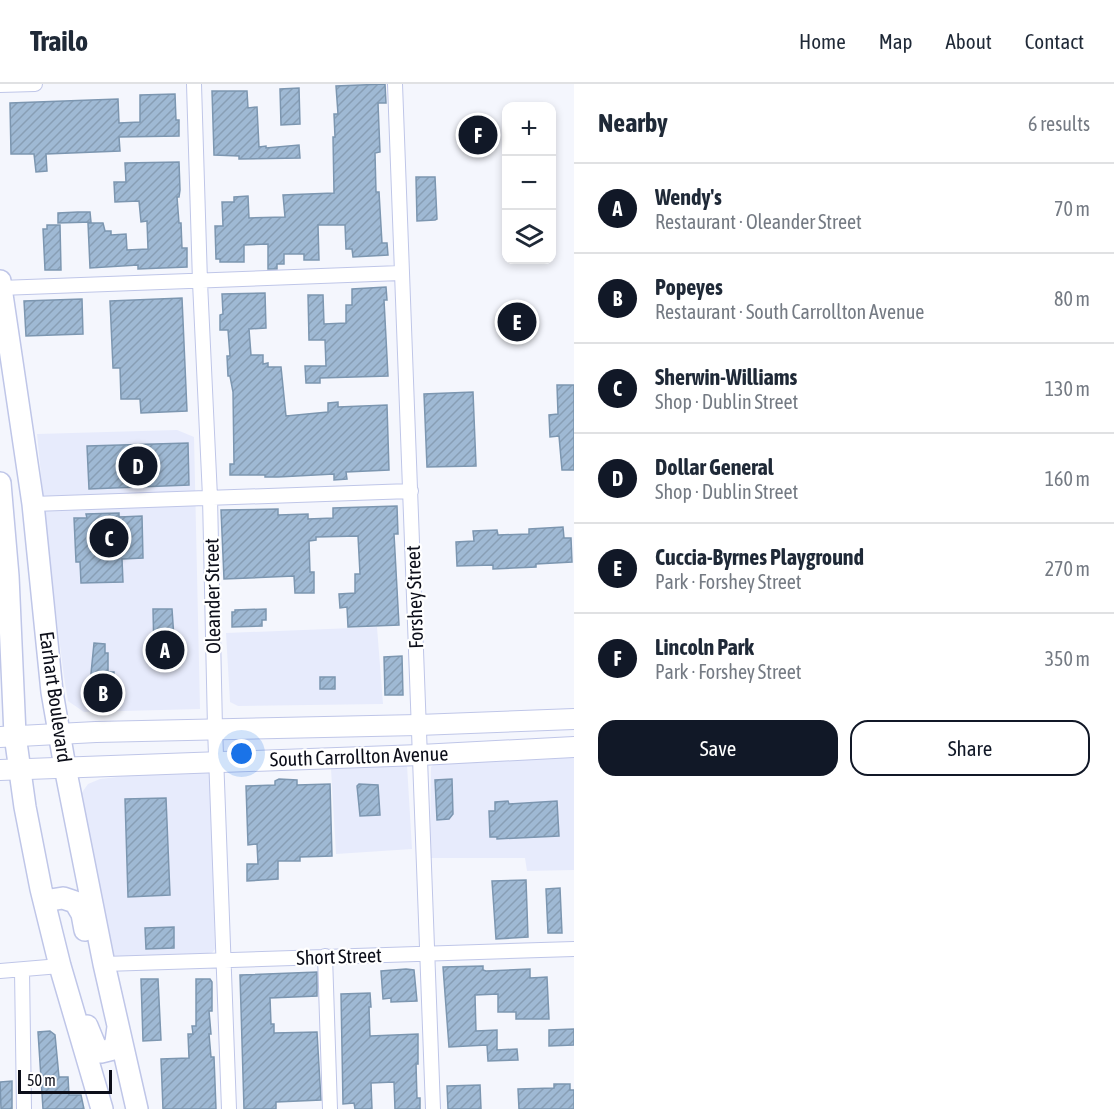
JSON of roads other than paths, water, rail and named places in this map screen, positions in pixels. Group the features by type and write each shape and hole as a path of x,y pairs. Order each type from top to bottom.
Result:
{"main road":[{"name":"Earhart Boulevard","path":"0,286 33,504 52,692 64,768 104,964 137,1109"},
{"name":"Earhart Boulevard","path":"0,483 8,576 7,736 10,769 25,807 44,901 63,976 102,1109"},
{"name":"South Carrollton Avenue","path":"7,736 574,719"},
{"name":"South Carrollton Avenue","path":"10,769 420,755 574,747"},
{"path":"44,901 63,898 75,902 82,914 87,938 104,964"},
{"path":"63,976 82,1013 96,1048 101,1052 113,1049 118,1026"}],"street":[{"path":"0,85 36,84"},
{"name":"Oleander Street","path":"194,84 210,497 216,761 229,1109"},
{"name":"Forshey Street","path":"395,84 433,1109"},
{"path":"0,286 200,282 401,273"},
{"path":"33,504 411,491"},
{"name":"Short Street","path":"104,964 574,949"},
{"path":"325,956 330,1109"},
{"path":"22,970 24,1109"},
{"path":"0,971 22,970 63,976"}],"place":[{"name":"Lincoln Park","path":"478,135"},
{"name":"Cuccia-Byrnes Playground","path":"517,322"},
{"name":"Dollar General","path":"138,466"},
{"name":"Sherwin-Williams","path":"109,538"},
{"name":"Wendy's","path":"165,650"},
{"name":"Popeyes","path":"103,693"}]}
